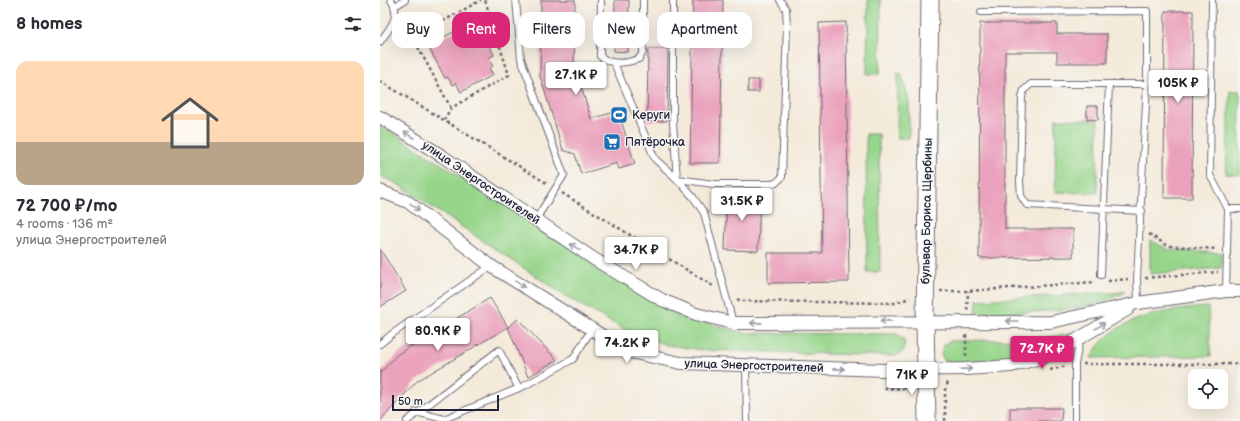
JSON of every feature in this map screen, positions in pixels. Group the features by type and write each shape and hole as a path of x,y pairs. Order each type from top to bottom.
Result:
{"street":[{"name":"бульвар Бориса Щербины","path":"927,421 925,321 930,0"},
{"name":"улица Энергостроителей","path":"380,117 442,156 594,259 662,300 696,314 733,323 925,321 1051,322 1138,303 1226,291 1240,291"},
{"name":"улица Энергостроителей","path":"380,191 408,202 491,266 630,352 681,363 927,370 1011,366 1044,357 1080,339 1138,303"}],"lane":[{"path":"380,42 395,20 395,6 391,0"},
{"path":"395,6 405,0"},
{"path":"516,0 521,58 564,175 554,188 536,219"},
{"path":"601,0 600,56 606,62 614,63 640,59 643,52 643,0"},
{"path":"673,0 673,123 677,179"},
{"path":"677,179 714,184 771,184 776,183 782,177 787,26 786,9 780,0"},
{"path":"1212,0 1210,175 1228,209 1226,291"},
{"path":"981,12 1147,11 1147,84 1142,211 1137,279 1138,303"},
{"path":"614,63 655,159 694,197 704,213 733,323"},
{"path":"1142,211 1027,204 1021,196 1020,182 1022,97 1024,90 1031,84 1147,84"},
{"path":"1101,275 1109,84"},
{"path":"1228,209 1240,209"},
{"path":"380,344 392,334 491,266"},
{"path":"416,412 444,419 518,387 573,359 592,329"},
{"path":"1075,421 1075,364 1080,339"},
{"path":"407,421 416,412 499,350 518,387"},
{"path":"746,366 747,421"}],"path":[{"path":"451,108 413,38 481,0"},
{"path":"444,120 451,108 509,75 485,0"},
{"path":"380,81 725,293 741,301 895,303 926,292 968,291"},
{"path":"1140,229 1168,246 1227,250"},
{"path":"1048,370 1075,364 1240,364"}],"green space":[{"path":"868,0 881,0 880,74 867,74"},
{"path":"898,73 902,74 909,101 909,138 897,138"},
{"path":"1230,91 1240,91 1240,175 1226,174"},
{"path":"1056,119 1098,120 1097,193 1055,192"},
{"path":"380,125 665,307 687,318 746,333 897,334 904,340 905,346 900,354 894,356 701,350 667,345 627,331 567,297 396,183 380,176"},
{"path":"866,134 879,134 880,272 867,272"},
{"path":"1150,240 1169,250 1222,253 1221,268 1150,274"},
{"path":"1125,292 1091,305 1053,311 976,313 977,300"},
{"path":"1208,307 1211,356 1091,358 1100,344 1112,333 1126,324 1158,313"},
{"path":"1078,332 1041,350 1008,361 952,363 945,361 941,355 943,345 950,341 1030,339"}],"building":[{"path":"541,0 575,0 575,12 541,12"},
{"path":"615,0 629,0 629,12 615,12"},
{"path":"693,0 723,0 723,12 693,12"},
{"path":"1165,11 1193,11 1192,198 1164,198"},
{"path":"846,22 849,282 768,283 768,253 822,253 819,23"},
{"path":"980,23 1057,23 1057,34 1107,34 1107,63 1057,63 1057,52 1005,52 1005,229 1073,229 1073,257 979,258"},
{"path":"452,33 452,48 490,48 494,55 488,58 493,66 489,68 493,75 461,92 456,83 452,85 448,77 445,78 429,48 444,48 444,37"},
{"path":"540,48 574,48 574,63 591,119 618,111 635,164 619,169 617,163 581,174 575,154 563,150 540,76"},
{"path":"614,48 628,48 628,52 614,51"},
{"path":"692,48 722,48 720,163 690,163"},
{"path":"648,49 668,49 667,121 647,121"},
{"path":"748,80 759,80 759,92 748,92"},
{"path":"1087,106 1098,106 1098,120 1087,119"},
{"path":"727,193 760,194 758,251 725,250"},
{"path":"380,249 406,291 380,307"},
{"path":"490,298 508,327 417,381 380,421 380,373 398,354"},
{"path":"518,319 557,360 528,377 508,327"},
{"path":"1010,408 1062,408 1061,421 1010,421"}],"place":[{"name":"Керуги","path":"619,115"},
{"name":"Пятёрочка","path":"612,142"}]}
